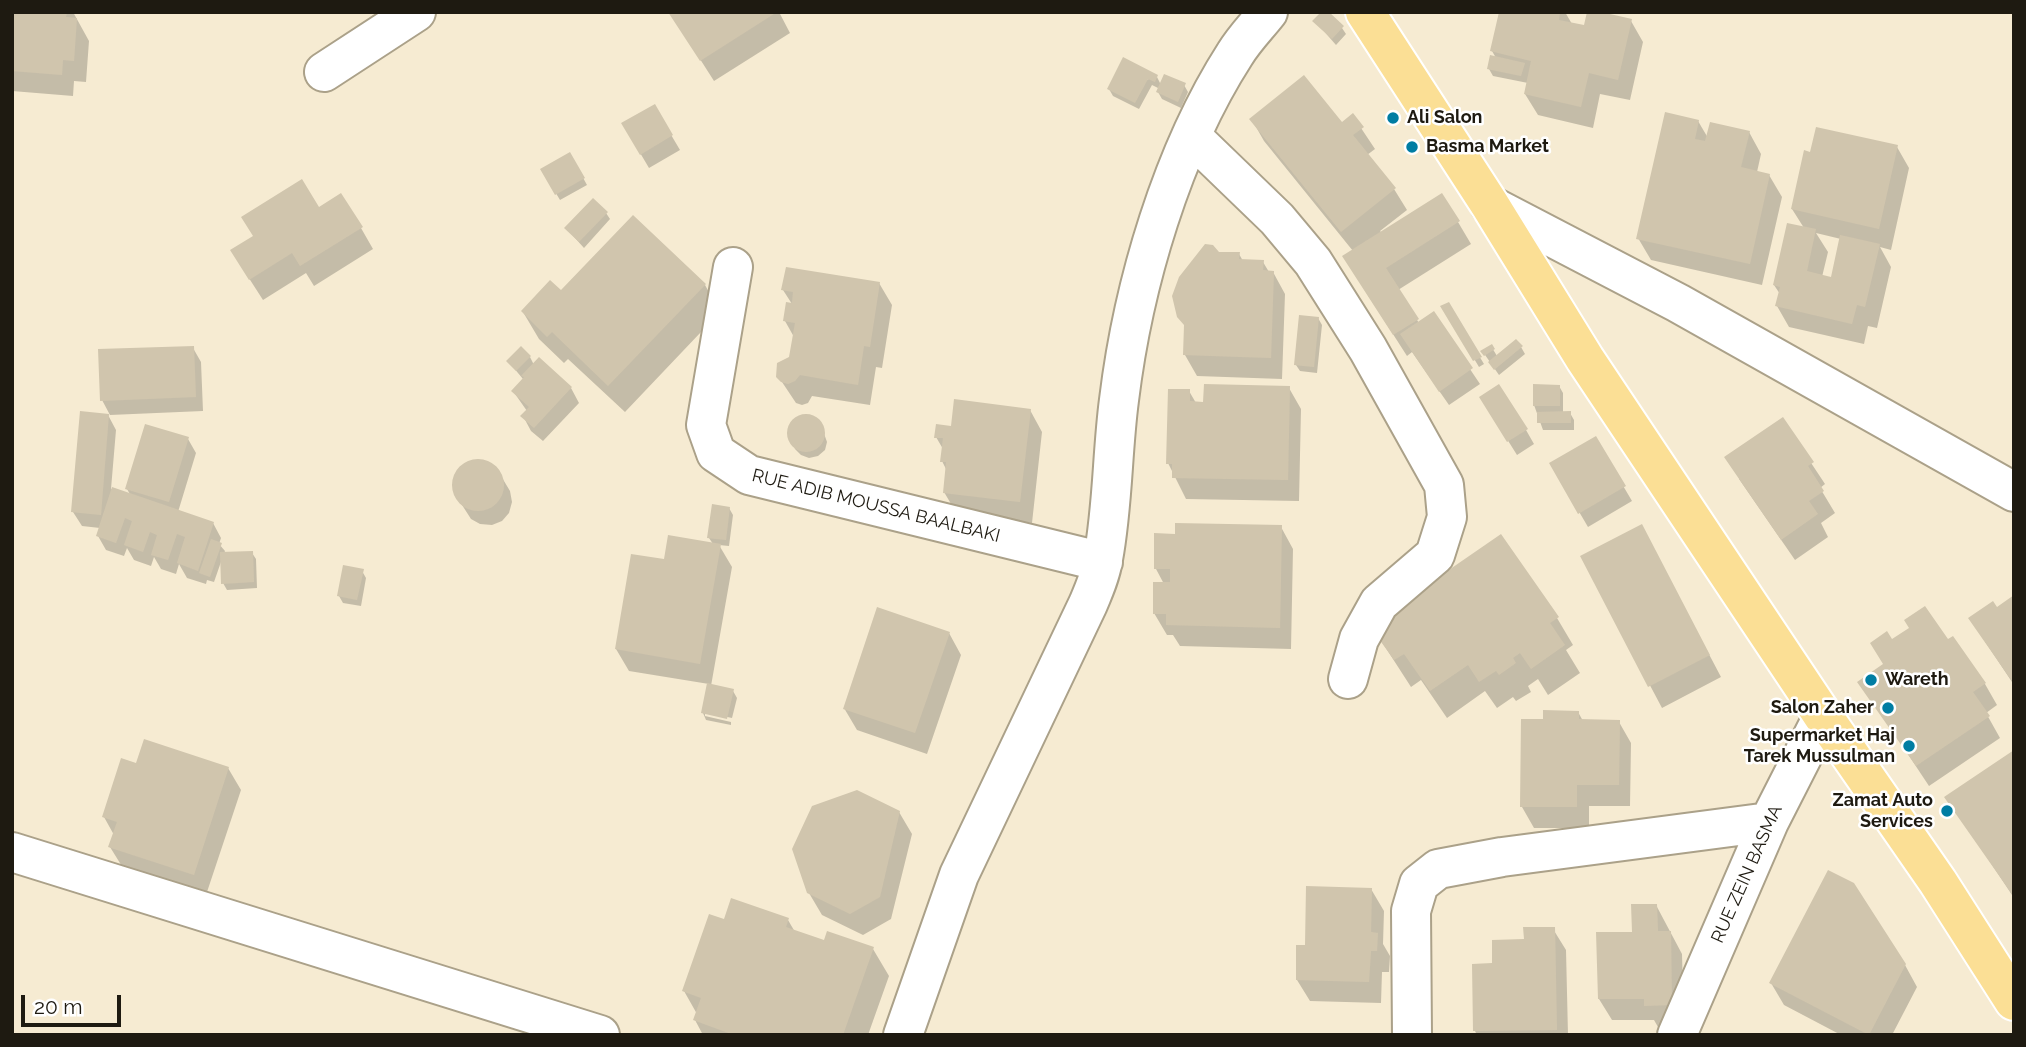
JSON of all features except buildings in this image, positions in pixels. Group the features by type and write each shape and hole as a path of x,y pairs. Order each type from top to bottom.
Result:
{"main road":[{"path":"1365,12 1490,205 1585,359 1823,716 1938,882 2014,1001"}],"street":[{"path":"324,72 416,12"},
{"path":"903,1035 958,875 1088,604 1103,562 1110,517 1119,399 1138,299 1181,158 1208,99 1236,51 1268,12"},
{"path":"1191,136 1277,219 1313,262 1368,349 1444,485 1447,517 1436,555 1378,603 1359,639 1348,679"},
{"path":"1490,205 1689,309 2014,492"},
{"name":"RUE ADIB MOUSSA BAALBAKI","path":"733,267 706,425 716,453 749,475 1103,562"},
{"name":"RUE ZEIN BASMA","path":"1677,1035 1769,822 1823,716"},
{"path":"1412,1035 1410,911 1419,884 1438,869 1502,857 1769,822"},
{"path":"12,852 600,1035"}],"place":[{"name":"Ali Salon","path":"1393,118"},
{"name":"Basma Market","path":"1412,147"},
{"name":"Wareth","path":"1871,680"},
{"name":"Salon Zaher","path":"1888,708"},
{"name":"Supermarket Haj Tarek Mussulman","path":"1909,746"},
{"name":"Zamat Auto Services","path":"1947,811"}]}
